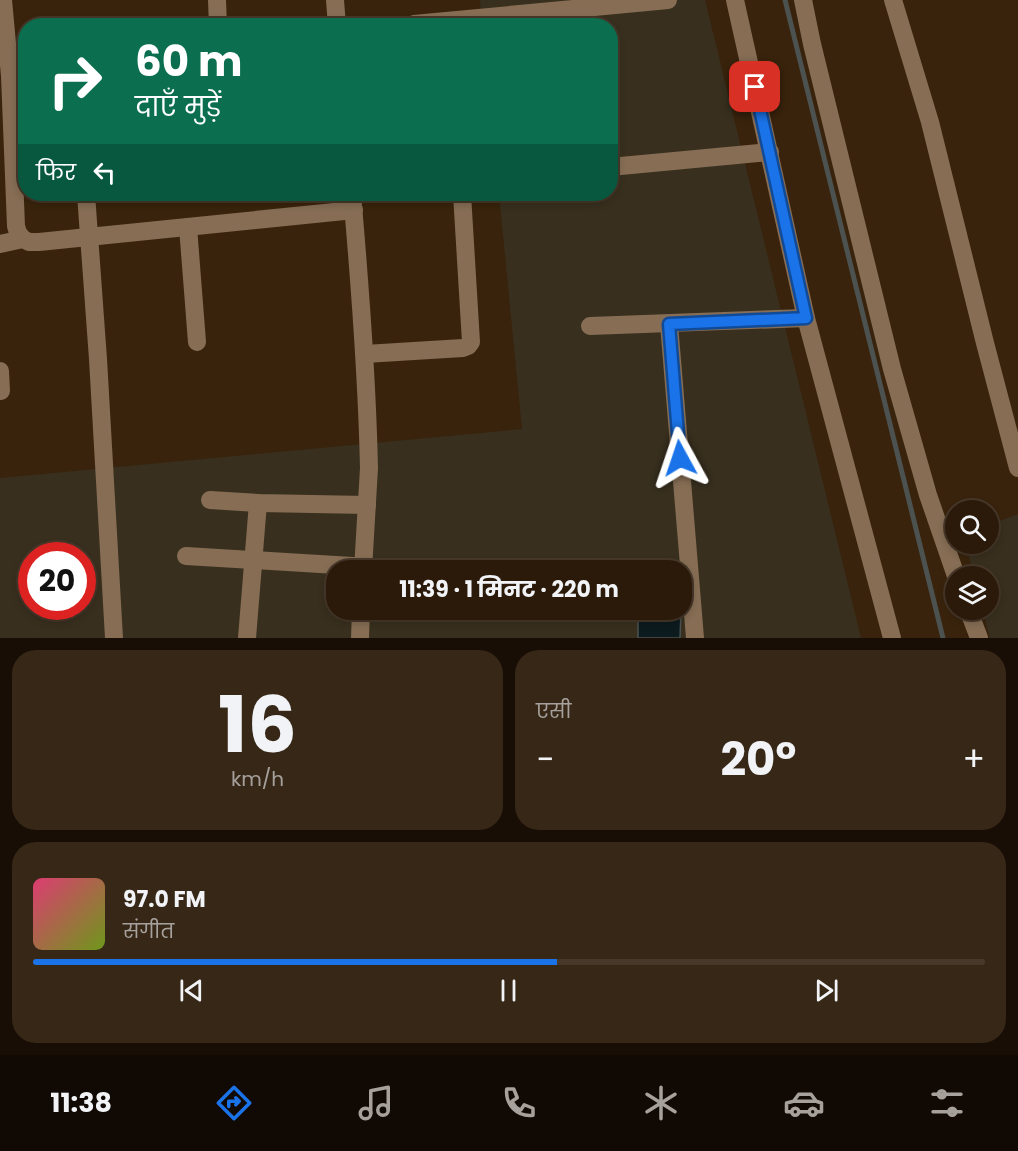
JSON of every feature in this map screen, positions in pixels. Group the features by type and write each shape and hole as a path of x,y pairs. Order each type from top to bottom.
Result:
{"street":[{"path":"3,0 5,76 16,226 23,239 29,242 39,242 188,227 353,202 365,354 369,468 364,560"},
{"path":"217,0 218,18"},
{"path":"335,0 336,18"},
{"path":"478,18 668,0"},
{"path":"735,0 806,318 892,638"},
{"path":"803,0 812,45 892,369 927,495 952,566"},
{"path":"893,0 930,122 1018,468"},
{"path":"618,166 770,152"},
{"path":"86,201 99,371 114,638"},
{"path":"365,354 463,348 471,342 462,201"},
{"path":"188,227 196,342"},
{"path":"0,244 23,239"},
{"path":"590,326 806,318"},
{"path":"669,324 695,638"},
{"path":"0,371 1,391"},
{"path":"210,500 367,505"},
{"path":"247,638 258,503"},
{"path":"186,556 326,565"},
{"path":"360,638 361,620"},
{"path":"972,620 979,638"}],"shaded area":[{"path":"480,0 705,0 861,638 0,638 0,478 522,429 500,201 618,201 618,18 481,18"},
{"path":"1018,514 1018,638 990,638 985,620 999,620 999,566 971,566 968,554 999,554 999,521"},
{"path":"638,620 681,620 680,638 638,638"}],"waterway":[{"path":"785,0 943,638"}],"route":[{"path":"680,458 669,324 806,318 755,87"}]}
